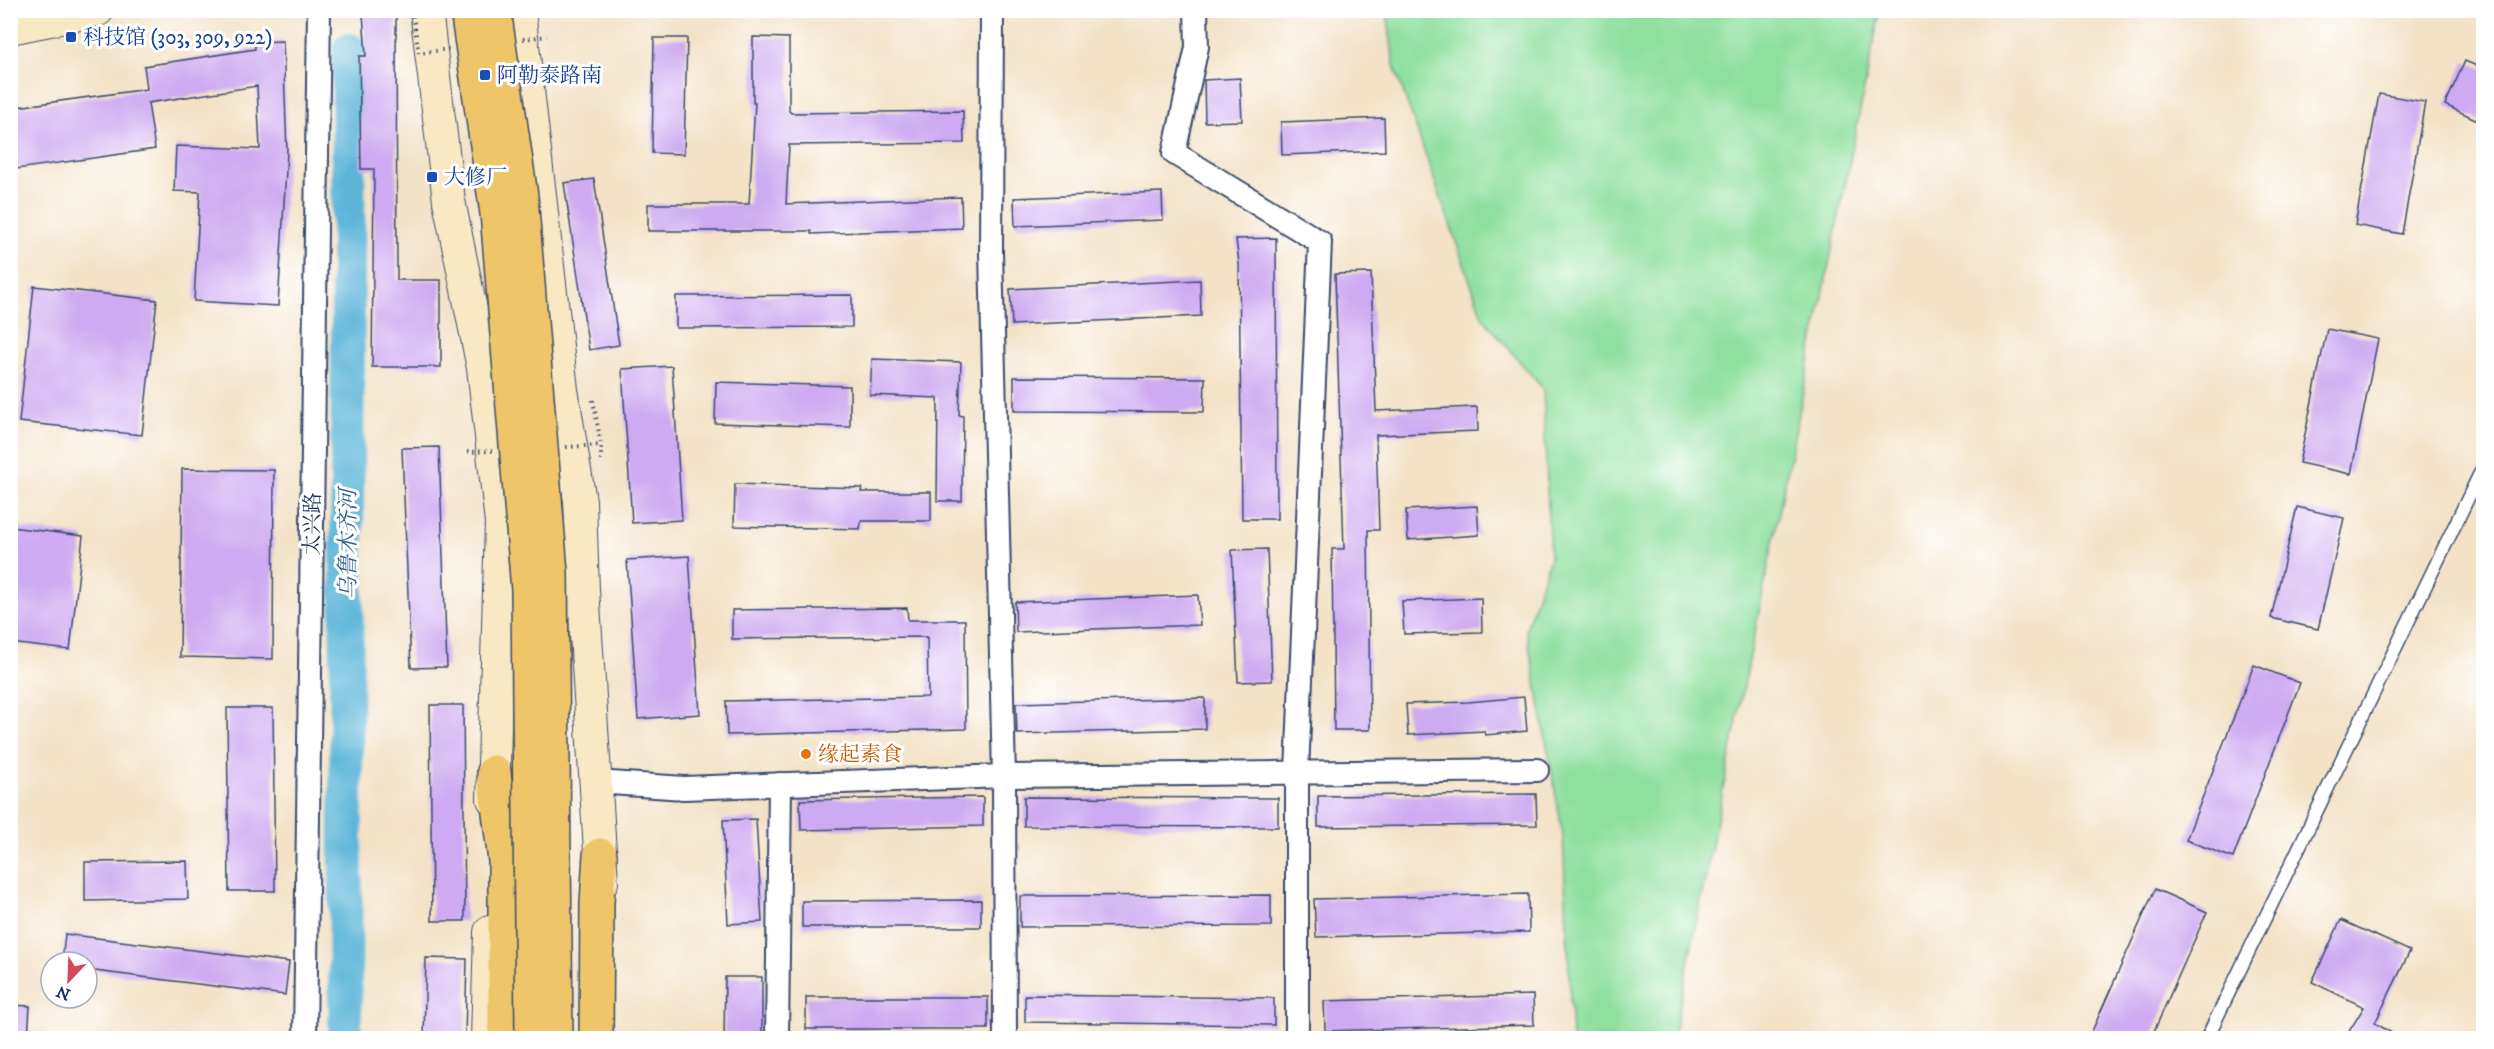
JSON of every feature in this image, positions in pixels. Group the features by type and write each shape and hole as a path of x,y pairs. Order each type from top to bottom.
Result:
{"highway":[{"path":"467,10 497,213 528,590 532,1038"},
{"path":"494,10 521,196 551,573 556,1038"},
{"path":"494,772 504,861 505,1038"},
{"path":"596,1038 600,855"}],"main road":[{"path":"10,28 98,10"},
{"path":"426,10 449,201 483,368 501,522 487,1038"},
{"path":"519,10 562,390 580,501 583,589 608,953 606,1038"}],"street":[{"name":"太兴路","path":"305,1038 319,10"},
{"path":"992,10 992,252 1004,776 1005,1038"},
{"path":"1196,10 1197,47 1174,153 1320,242 1297,772 1297,1038"},
{"path":"597,782 684,788 1004,776 1537,770"},
{"path":"777,1038 780,784"}],"lane":[{"path":"2207,1038 2484,465"}],"path":[{"path":"593,400 601,444 601,466"}],"green space":[{"path":"1387,11 1880,11 1673,1038 1572,1038 1563,835 1526,629 1550,558 1543,389 1483,318 1394,65"}],"building":[{"path":"396,12 397,280 441,280 441,367 372,367 374,169 361,169 359,56 366,56 363,14"},
{"path":"753,37 789,38 789,111 791,113 963,111 964,143 789,145 786,204 961,197 962,228 811,234 811,231 648,231 648,204 749,204 755,103 753,103"},
{"path":"654,38 687,38 684,154 652,153"},
{"path":"283,41 287,152 278,306 194,301 200,192 174,191 176,146 260,149 257,86 148,103 155,149 10,170 10,108 147,89 144,66 255,49 255,42"},
{"path":"2465,61 2484,69 2484,123 2445,105"},
{"path":"1240,78 1242,121 1205,122 1204,80"},
{"path":"2379,94 2425,102 2402,234 2355,225"},
{"path":"1384,118 1385,151 1282,155 1281,122"},
{"path":"594,179 619,345 589,350 564,183"},
{"path":"1162,192 1163,220 1015,226 1014,198"},
{"path":"1276,238 1277,519 1242,519 1239,263 1236,239"},
{"path":"1371,273 1376,411 1477,407 1478,431 1376,435 1379,530 1368,530 1370,730 1334,730 1332,549 1344,549 1335,274"},
{"path":"1200,280 1201,316 1012,325 1010,289"},
{"path":"34,286 157,300 142,435 19,422"},
{"path":"852,295 852,327 676,328 676,296"},
{"path":"2327,329 2378,339 2351,474 2299,463"},
{"path":"872,359 961,362 959,415 963,416 962,501 937,501 938,398 870,395"},
{"path":"672,366 682,520 632,523 622,369"},
{"path":"1014,377 1205,378 1204,412 1014,411"},
{"path":"716,382 850,386 850,427 715,423"},
{"path":"439,447 447,667 411,668 402,448"},
{"path":"182,469 274,470 273,659 180,657"},
{"path":"735,484 862,488 861,492 931,492 931,521 861,521 860,529 734,526"},
{"path":"1477,506 1479,535 1408,540 1406,510"},
{"path":"2297,507 2344,518 2318,629 2271,618"},
{"path":"10,527 83,536 70,650 10,643"},
{"path":"1267,549 1272,681 1238,682 1232,550"},
{"path":"689,556 700,714 638,719 627,560"},
{"path":"1198,595 1200,625 1016,632 1015,602"},
{"path":"1481,598 1482,632 1404,634 1402,601"},
{"path":"907,608 908,620 965,620 966,729 727,735 726,701 928,697 927,637 732,639 732,610"},
{"path":"2254,665 2300,683 2233,858 2186,840"},
{"path":"1524,697 1527,731 1485,735 1484,731 1408,735 1406,704"},
{"path":"1205,698 1205,729 1017,734 1016,703"},
{"path":"430,705 463,705 465,921 432,921"},
{"path":"227,708 273,708 275,891 229,891"},
{"path":"1536,794 1537,825 1318,827 1318,796"},
{"path":"983,797 983,826 801,830 800,800"},
{"path":"1024,797 1278,798 1278,827 1024,826"},
{"path":"756,819 762,922 728,924 723,820"},
{"path":"187,861 188,899 85,901 85,862"},
{"path":"2155,889 2207,912 2151,1038 2089,1038"},
{"path":"1528,894 1529,932 1316,937 1314,899"},
{"path":"1271,895 1271,926 1020,927 1020,896"},
{"path":"981,900 981,927 802,927 802,901"},
{"path":"2341,920 2410,951 2375,1023 2400,1038 2345,1038 2364,1007 2312,982"},
{"path":"65,934 289,962 285,995 99,972 99,950 63,950"},
{"path":"426,958 467,959 465,1038 424,1038"},
{"path":"725,977 762,977 762,1038 724,1038"},
{"path":"1025,995 1274,998 1274,1025 1025,1022"},
{"path":"1533,995 1534,1025 1325,1031 1324,1001"},
{"path":"806,997 988,997 988,1029 806,1029"},
{"path":"10,1005 30,1006 28,1038 10,1038"}],"waterway":[{"name":"乌鲁木齐河","path":"345,1038 349,50"}],"place":[{"name":"科技馆 (303, 309, 922)","path":"71,37"},
{"name":"阿勒泰路南","path":"485,75"},
{"name":"大修厂","path":"432,177"},
{"name":"缘起素食","path":"806,754"}]}
